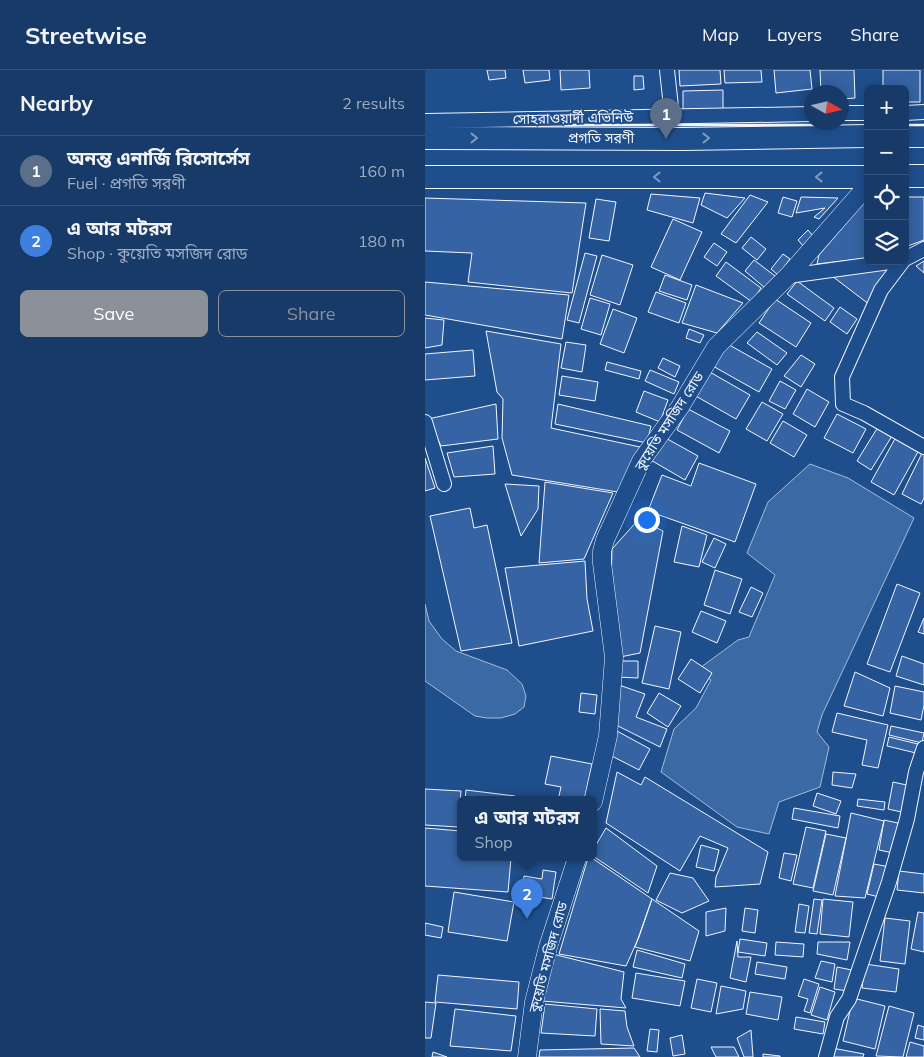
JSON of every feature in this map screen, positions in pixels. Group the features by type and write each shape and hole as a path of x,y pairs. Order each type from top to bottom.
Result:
{"main road":[{"name":"প্রগতি সরণী","path":"425,138 683,139 864,136"},
{"path":"909,136 924,136"},
{"path":"909,176 924,176"},
{"path":"425,177 864,177"}],"street":[{"path":"667,70 672,116"},
{"path":"909,113 924,112"},
{"path":"849,113 864,113"},
{"name":"সোহরাওয়ার্দী এভিনিউ","path":"425,121 804,114"},
{"name":"কুয়েতি মসজিদ রোড","path":"594,796 608,736 614,657 602,563 602,551 605,540 641,461 680,407 716,347 788,276 864,190"},
{"path":"909,257 924,249"},
{"path":"788,276 868,265"},
{"path":"900,265 881,290 842,377 843,404 864,413 924,447"},
{"path":"425,422 444,484"},
{"path":"826,1057 837,1016 849,999 889,882 907,819 916,772 924,748"},
{"name":"কুয়েতি মসজিদ রোড","path":"527,1057 534,1002 548,947 576,861"}],"water":[{"path":"810,464 848,478 914,518 822,715 817,732 829,747 820,787 779,802 769,834 737,827 661,772 674,729 696,708 711,680 697,670 738,640 749,637 775,575 747,553 768,502"},
{"path":"425,604 429,621 442,639 456,651 507,670 522,684 526,696 524,707 515,714 501,718 475,716 425,681"}],"building":[{"path":"487,70 505,70 506,78 489,80"},
{"path":"523,70 549,70 550,80 525,83"},
{"path":"560,70 589,70 590,88 561,90"},
{"path":"679,70 720,70 721,84 680,86"},
{"path":"724,70 761,70 762,82 725,83"},
{"path":"774,70 810,70 812,85 804,85 804,90 776,93"},
{"path":"820,70 854,70 855,98 849,98 849,85 821,85"},
{"path":"883,70 920,70 920,102 909,102 909,85 883,85"},
{"path":"634,76 643,76 644,89 634,90"},
{"path":"723,90 723,111 683,111 683,91"},
{"path":"705,193 745,198 727,218 701,205"},
{"path":"651,194 700,198 693,223 647,210"},
{"path":"750,195 768,202 736,243 721,234"},
{"path":"783,197 797,201 792,217 778,213"},
{"path":"801,197 838,198 819,219 814,217 825,208 796,213"},
{"path":"909,197 924,197 924,240 909,246"},
{"path":"425,198 586,203 572,293 468,282 472,253 425,251"},
{"path":"596,199 616,202 609,241 589,238"},
{"path":"864,203 864,258 817,264 819,255"},
{"path":"673,219 702,232 680,280 651,267"},
{"path":"808,230 814,237 804,247 798,240"},
{"path":"751,237 766,249 757,260 742,248"},
{"path":"714,243 727,252 717,266 704,257"},
{"path":"585,253 597,256 579,323 567,320"},
{"path":"783,254 790,259 778,275 771,269"},
{"path":"602,255 633,265 620,305 590,295"},
{"path":"754,260 775,276 765,288 745,271"},
{"path":"924,261 924,273 916,266"},
{"path":"726,262 761,288 752,302 716,276"},
{"path":"896,265 870,305 832,276"},
{"path":"665,275 692,285 687,300 659,291"},
{"path":"797,281 834,308 825,321 787,294"},
{"path":"425,282 569,295 562,339 425,315"},
{"path":"696,285 743,303 717,333 682,323"},
{"path":"656,292 686,303 679,323 648,312"},
{"path":"590,298 610,304 601,335 581,329"},
{"path":"775,299 811,323 796,347 759,323"},
{"path":"840,307 857,319 847,334 830,322"},
{"path":"613,309 637,318 624,353 600,344"},
{"path":"425,318 444,320 442,345 425,348"},
{"path":"689,329 704,335 700,343 686,338"},
{"path":"486,331 561,344 551,428 640,447 618,492 512,475 502,438 503,399 497,392"},
{"path":"757,332 787,353 777,365 747,343"},
{"path":"566,342 586,345 582,372 561,368"},
{"path":"724,342 772,369 759,392 711,365"},
{"path":"473,350 475,376 425,380 425,354"},
{"path":"801,355 815,364 801,387 784,376"},
{"path":"663,358 680,366 675,377 658,368"},
{"path":"607,362 641,371 639,379 605,370"},
{"path":"650,370 679,382 674,394 645,381"},
{"path":"708,371 750,395 736,419 694,395"},
{"path":"562,376 598,382 595,401 559,395"},
{"path":"780,381 796,390 785,409 769,401"},
{"path":"807,389 829,402 815,427 793,414"},
{"path":"644,391 668,400 660,422 636,412"},
{"path":"762,402 783,414 767,441 746,429"},
{"path":"496,404 498,439 441,446 428,419"},
{"path":"558,404 651,426 647,443 555,424"},
{"path":"688,409 730,431 719,453 677,430"},
{"path":"837,414 866,429 853,453 824,438"},
{"path":"783,421 807,435 794,457 770,443"},
{"path":"878,427 892,436 871,470 857,461"},
{"path":"662,436 698,456 685,480 649,459"},
{"path":"896,437 919,450 894,495 871,482"},
{"path":"493,446 495,474 454,477 447,453"},
{"path":"922,453 924,454 924,498 921,504 902,494"},
{"path":"425,458 435,488 425,491"},
{"path":"699,463 756,484 735,542 648,511 662,475 691,486"},
{"path":"545,482 613,493 584,559 539,563"},
{"path":"505,484 539,486 538,509 521,536"},
{"path":"470,508 474,528 487,525 512,643 461,651 430,516"},
{"path":"639,519 663,531 640,653 620,657 611,585 612,549"},
{"path":"682,526 707,535 699,567 674,562"},
{"path":"714,538 726,544 715,568 702,562"},
{"path":"585,561 587,599 593,631 519,646 505,568"},
{"path":"715,570 742,579 730,614 704,605"},
{"path":"897,584 920,593 890,672 867,664"},
{"path":"751,587 763,593 752,617 739,612"},
{"path":"701,611 726,621 717,643 692,632"},
{"path":"924,618 924,634 918,632"},
{"path":"655,626 681,632 669,689 642,683"},
{"path":"902,656 924,664 924,685 896,676"},
{"path":"691,659 712,673 700,693 678,679"},
{"path":"617,661 638,661 638,678 616,677"},
{"path":"855,672 890,688 883,716 844,706"},
{"path":"619,685 645,694 636,717 667,729 660,747 614,724"},
{"path":"895,686 924,692 921,720 890,713"},
{"path":"581,693 597,695 595,714 579,712"},
{"path":"659,693 681,706 668,727 647,713"},
{"path":"837,713 888,725 878,768 862,765 867,740 832,732"},
{"path":"891,726 924,733 922,743 889,735"},
{"path":"617,731 650,749 639,770 606,753"},
{"path":"889,737 922,745 920,754 887,746"},
{"path":"551,756 592,764 585,796 559,796 561,787 545,784"},
{"path":"617,772 641,785 645,777 768,852 760,884 715,887 716,877 728,848 700,836 680,871 606,823"},
{"path":"833,772 856,774 852,788 832,785"},
{"path":"893,782 911,786 906,813 888,809"},
{"path":"425,789 461,791 461,796 457,796 457,827 425,825"},
{"path":"466,790 515,796 465,796"},
{"path":"817,793 841,801 836,814 813,806"},
{"path":"858,799 885,802 884,810 857,806"},
{"path":"794,808 840,816 838,828 792,819"},
{"path":"851,813 884,821 865,898 835,896"},
{"path":"884,820 898,823 893,853 879,850"},
{"path":"806,827 826,831 813,888 793,884"},
{"path":"425,828 457,831 457,861 511,861 508,892 425,886"},
{"path":"606,828 657,866 648,893 597,859 597,843"},
{"path":"826,834 846,838 833,895 813,891"},
{"path":"701,845 719,850 714,871 696,867"},
{"path":"784,853 797,855 791,881 779,878"},
{"path":"587,861 596,861 652,899 639,937 626,966 559,954"},
{"path":"874,864 890,867 883,898 867,894"},
{"path":"543,870 556,872 552,899 521,894 524,876 542,879"},
{"path":"899,871 924,874 924,893 897,890"},
{"path":"670,873 693,878 709,901 682,913 656,900"},
{"path":"454,892 514,902 507,941 448,932"},
{"path":"652,899 699,931 690,961 635,947"},
{"path":"814,899 822,900 817,934 809,933"},
{"path":"823,899 853,902 849,937 820,934"},
{"path":"799,904 809,906 805,933 795,932"},
{"path":"726,908 725,931 706,936 706,912"},
{"path":"745,908 758,910 755,933 742,931"},
{"path":"918,912 924,913 924,952 911,949"},
{"path":"885,918 910,921 905,964 880,961"},
{"path":"425,923 443,927 441,938 425,935"},
{"path":"740,939 767,943 765,956 738,952"},
{"path":"737,941 738,957 751,957 746,982 730,978"},
{"path":"776,942 804,944 803,957 775,955"},
{"path":"818,942 850,942 847,960 817,954"},
{"path":"637,950 685,964 682,978 633,967"},
{"path":"553,954 624,972 621,999 626,1008 542,1001"},
{"path":"821,961 835,964 832,982 815,978"},
{"path":"757,962 787,967 785,979 755,974"},
{"path":"865,964 899,969 896,992 862,988"},
{"path":"837,967 852,970 848,991 834,989"},
{"path":"636,973 685,981 680,1006 632,998"},
{"path":"438,975 519,982 517,1009 435,1002"},
{"path":"697,979 717,983 711,1012 691,1008"},
{"path":"804,979 819,984 810,1013 804,1011 808,999 798,996"},
{"path":"721,986 746,991 743,1009 716,1014"},
{"path":"820,987 835,992 827,1020 811,1015"},
{"path":"750,992 782,997 778,1020 746,1014"},
{"path":"853,998 885,1006 875,1049 843,1041"},
{"path":"425,1002 436,1003 431,1038 425,1038"},
{"path":"545,1004 597,1009 595,1036 541,1033"},
{"path":"889,1006 914,1013 903,1057 876,1056"},
{"path":"455,1009 516,1016 511,1051 450,1046"},
{"path":"600,1009 625,1011 627,1027 634,1046 601,1044"},
{"path":"796,1017 825,1022 823,1034 794,1029"},
{"path":"918,1025 924,1027 924,1040 915,1038"},
{"path":"650,1029 659,1030 657,1052 647,1051"},
{"path":"751,1030 753,1057 744,1057 737,1038"},
{"path":"682,1035 685,1054 673,1056 670,1038"},
{"path":"910,1042 924,1046 924,1057 906,1057"},
{"path":"711,1047 734,1047 739,1057 716,1057"},
{"path":"634,1048 640,1057 539,1057 540,1050"},
{"path":"832,1048 864,1054 863,1057 830,1057"},
{"path":"433,1052 447,1057 432,1057"},
{"path":"763,1054 780,1056 780,1057 763,1057"}],"wall":[{"path":"565,125 804,125"},
{"path":"909,125 924,125"}],"place":[{"name":"অনন্ত এনার্জি রিসোর্সেস","path":"666,139"},
{"name":"এ আর মটরস","path":"527,919"}]}
